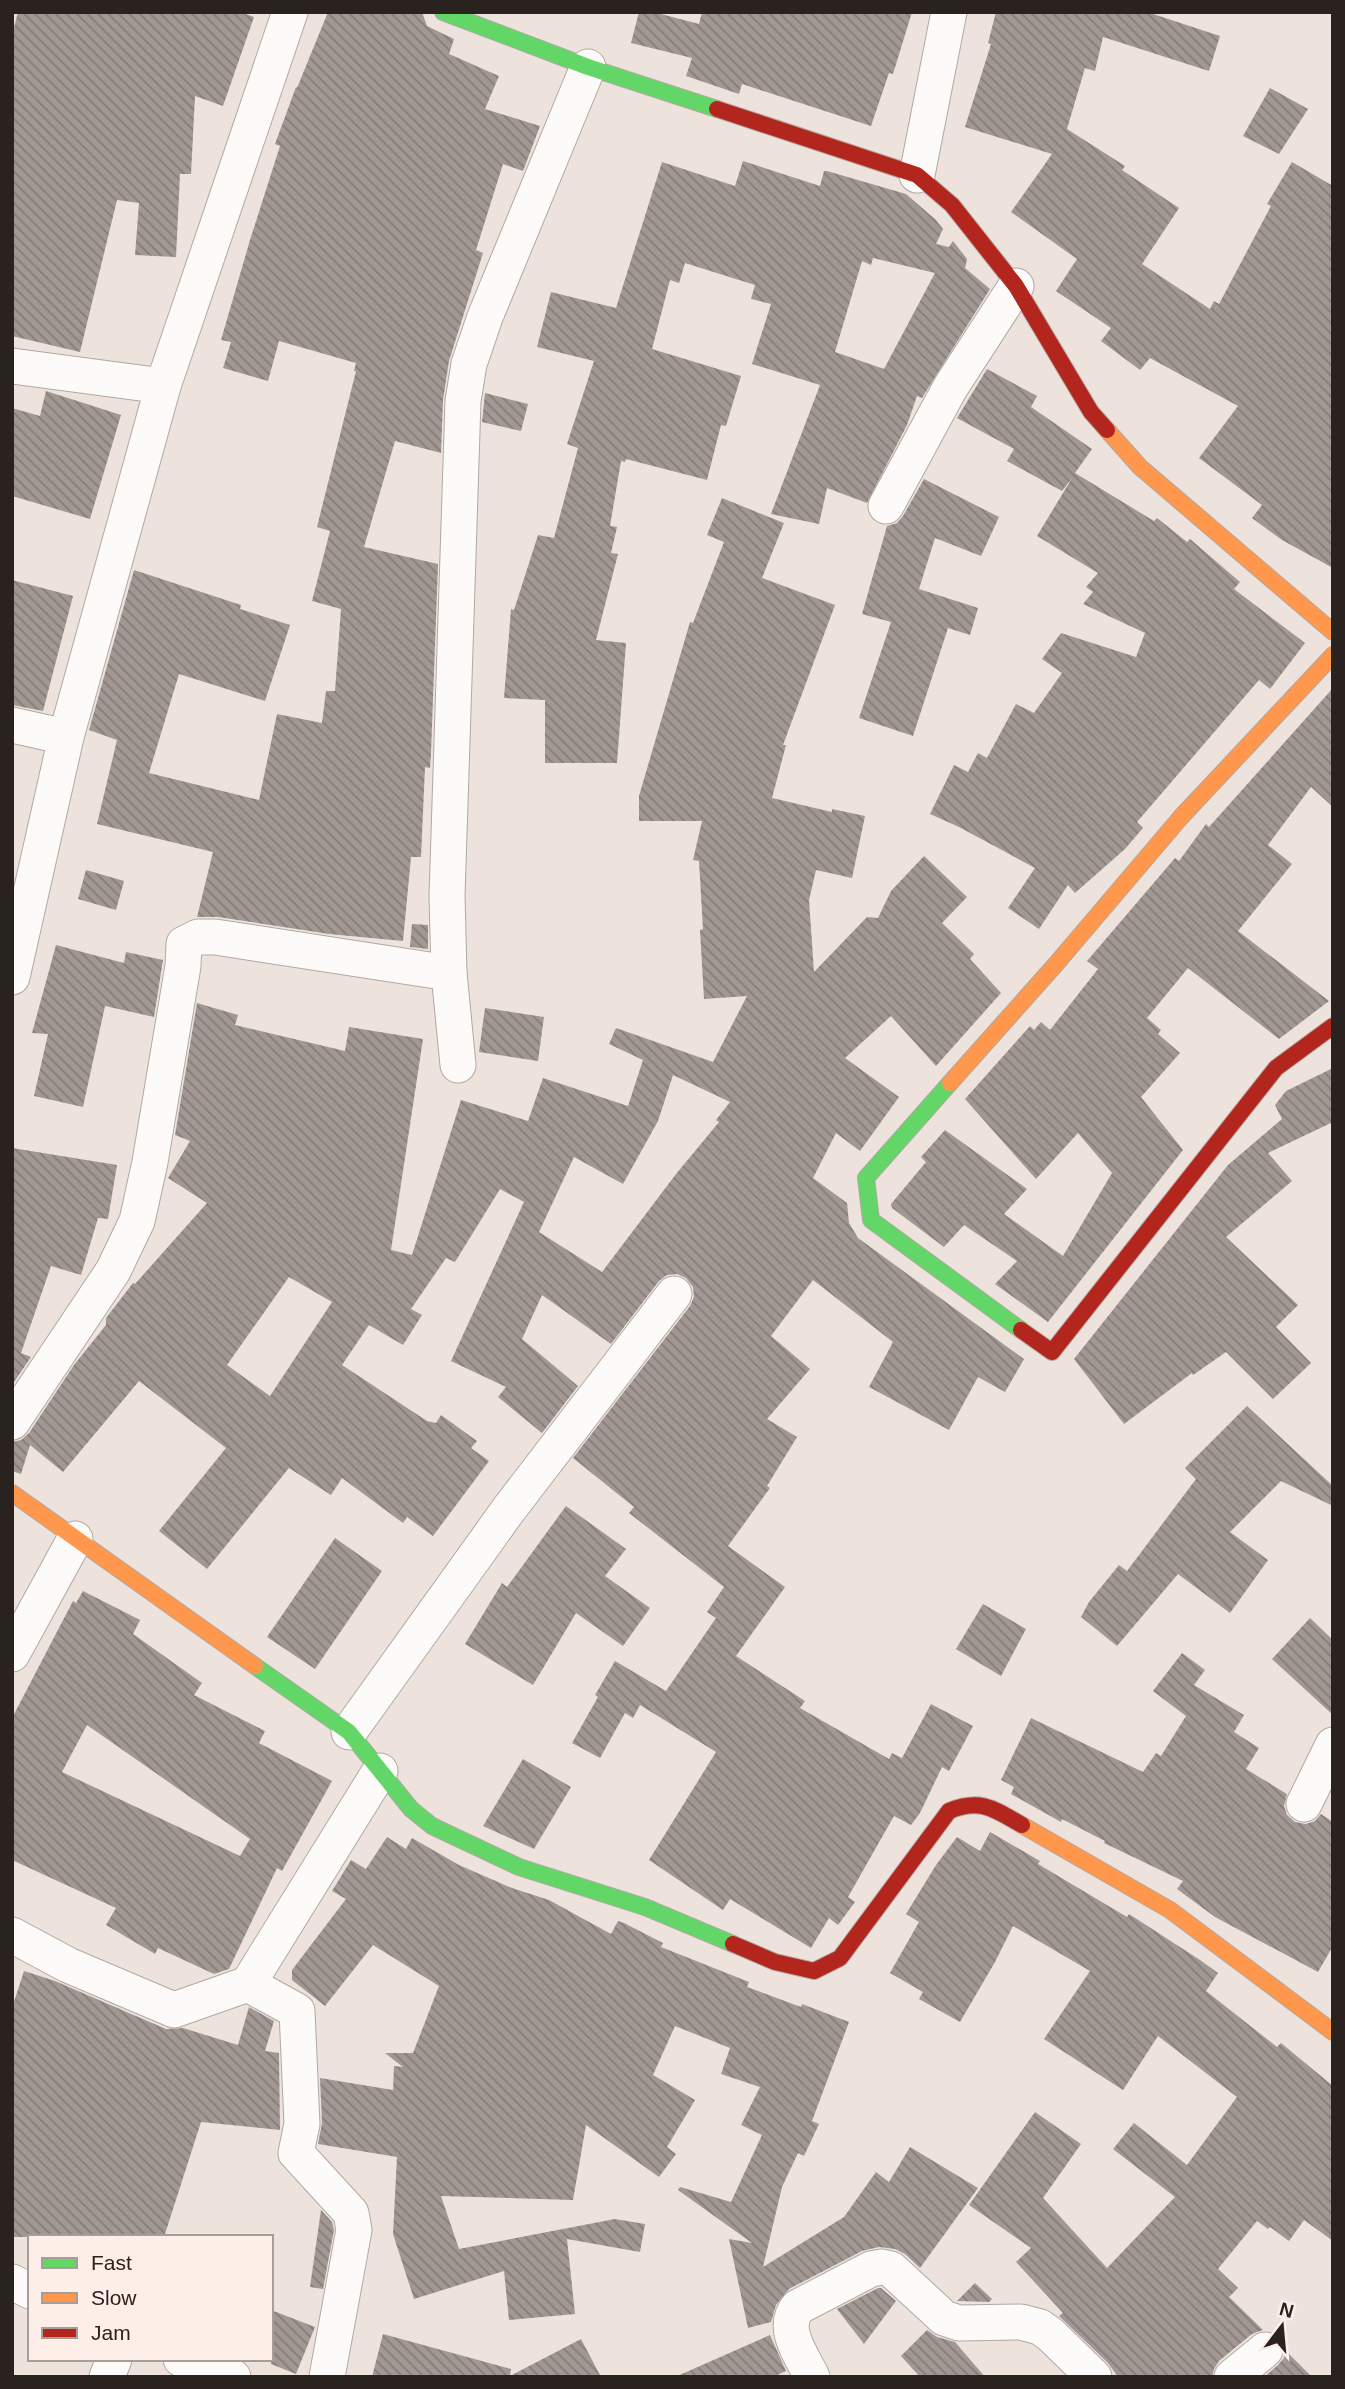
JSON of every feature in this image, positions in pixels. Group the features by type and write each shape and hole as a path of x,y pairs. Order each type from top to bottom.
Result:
{"street":[{"path":"12,976 66,737 163,386 289,12"},
{"path":"443,12 588,67 916,175 952,205 1016,286 1091,412 1140,467 1333,632"},
{"path":"916,175 949,12"},
{"path":"458,1065 449,973 447,896 463,401 469,364 485,317 588,67"},
{"path":"886,506 950,388 1016,286"},
{"path":"12,366 163,386"},
{"path":"1333,655 1181,817 1056,964 866,1178 871,1220 1052,1352 1276,1068 1333,1026"},
{"path":"12,725 66,737"},
{"path":"12,1422 113,1271 137,1221 161,1096 183,966 184,944 198,937 215,937 449,973"},
{"path":"349,1732 509,1509 674,1294"},
{"path":"12,1493 349,1732 411,1809 432,1826 519,1867 645,1907 775,1962 814,1971 840,1958 950,1811 965,1804 990,1807 1170,1910 1333,2032"},
{"path":"12,1654 75,1539"},
{"path":"1304,1804 1333,1745"},
{"path":"12,1935 68,1965 174,2010 248,1984 380,1772"},
{"path":"248,1984 297,2011 302,2124 296,2152 351,2213 354,2230 327,2377"},
{"path":"813,2377 794,2341 790,2326 792,2315 798,2307 872,2269 882,2267 891,2269 944,2318 959,2323 1021,2322 1040,2327 1094,2377"},
{"path":"12,2282 28,2290"},
{"path":"1231,2377 1265,2350"},
{"path":"187,2361 233,2377"}],"building":[{"path":"18,12 240,12 254,17 223,106 195,96 191,174 180,174 176,257 135,255 139,203 117,200 80,352 12,336 12,35"},
{"path":"328,12 422,12 427,26 454,39 449,54 499,76 485,109 540,126 523,171 503,164 476,250 483,253 449,361 443,400 441,453 395,441 364,547 438,564 430,768 425,767 421,857 411,857 403,941 329,934 218,917 197,917 213,852 97,824 117,740 89,730 134,570 241,605 240,609 290,625 265,701 179,674 149,773 259,800 277,714 322,723 326,691 335,691 341,609 312,601 330,531 317,527 356,363 279,341 268,381 223,368 231,342 221,340 280,146 275,144"},
{"path":"639,12 653,12 699,24 702,12 912,12 893,74 889,73 871,126 742,84 739,94 686,76 692,58 631,43"},
{"path":"996,12 1147,12 1220,36 1209,71 1103,37 1095,71 1085,68 1067,129 1125,166 1122,170 1179,208 1142,264 1210,309 1214,301 1219,304 1271,206 1267,204 1292,162 1333,186 1333,568 1282,540 1252,518 1262,505 1199,458 1238,406 1150,358 1140,370 1101,341 1111,328 1056,291 1077,259 1011,212 1052,154 965,127 991,44 988,43"},
{"path":"1270,88 1308,109 1279,154 1243,136"},
{"path":"743,161 820,186 824,171 827,171 906,194 943,229 936,244 949,247 953,241 967,259 965,268 990,289 922,398 917,396 907,425 867,503 827,488 819,524 771,514 820,385 752,364 771,304 751,299 755,285 685,263 679,283 670,280 652,349 741,376 726,426 721,425 707,480 626,459 625,462 621,461 610,526 617,527 611,553 618,554 596,640 626,643 617,763 545,763 545,700 504,698 511,609 514,610 538,535 554,538 578,448 567,444 594,361 537,347 551,292 616,308 662,162 735,186","holes":["873,258 935,273 884,369 835,352 862,261 871,265"]},
{"path":"987,369 1037,396 1031,407 1092,449 1075,473 1154,521 1157,518 1187,542 1190,539 1240,582 1234,589 1305,643 1270,689 1259,680 1137,822 1143,828 1125,849 1075,893 1068,885 1039,929 1008,908 1035,868 930,814 954,765 968,772 978,753 987,758 1016,704 1034,713 1062,673 1042,659 1061,633 1136,657 1145,633 1083,604 1093,592 1086,587 1098,573 1037,536 1072,478 1062,491 1007,461 1014,449 957,418"},
{"path":"46,391 121,415 90,519 12,496 12,408 40,416"},
{"path":"485,393 528,404 521,431 482,422"},
{"path":"924,479 999,517 981,556 935,538 919,589 978,608 970,635 948,628 913,736 859,718 891,622 862,614 887,526 897,523 903,516"},
{"path":"722,498 784,523 762,578 835,605 783,745 786,745 772,798 832,812 832,809 865,816 852,878 816,870 809,900 814,972 867,917 878,918 891,891 924,856 967,897 942,923 974,954 970,959 1001,993 936,1066 891,1016 845,1058 899,1097 860,1151 836,1133 813,1178 847,1203 849,1223 858,1238 1024,1359 1005,1392 978,1377 949,1430 869,1387 893,1342 813,1280 771,1336 810,1369 767,1419 797,1437 767,1486 770,1488 728,1546 785,1587 736,1656 805,1701 800,1708 889,1759 892,1753 902,1758 931,1704 973,1726 949,1771 942,1767 920,1813 911,1825 894,1816 848,1897 855,1902 838,1925 829,1918 811,1948 730,1899 723,1910 649,1860 716,1752 640,1705 633,1718 625,1713 600,1758 572,1743 615,1661 666,1691 716,1618 707,1612 724,1587 629,1513 634,1507 573,1458 690,1306 694,1297 693,1287 686,1278 677,1274 667,1275 659,1281 611,1344 542,1295 522,1339 578,1386 542,1433 498,1397 506,1387 451,1361 524,1202 500,1189 455,1262 446,1258 411,1309 422,1315 403,1345 369,1325 342,1365 427,1421 436,1423 441,1415 477,1441 471,1448 489,1461 433,1536 407,1517 403,1523 342,1478 331,1495 289,1468 207,1569 159,1531 226,1448 139,1381 63,1472 30,1445 21,1474 12,1471 12,1442 21,1440 29,1433 74,1365 106,1325 106,1318 133,1283 135,1284 207,1203 168,1178 190,1141 175,1135 197,1003 238,1015 235,1025 345,1051 349,1027 423,1039 391,1250 412,1255 461,1100 528,1121 543,1078 628,1106 643,1060 609,1044 616,1028 713,1062 747,996 704,999 699,861 693,860 702,821 639,821 639,796 690,622 693,623 724,542 707,535","holes":["673,1075 730,1102 716,1120 719,1122 602,1272 539,1232 574,1157 623,1184 658,1121","289,1277 332,1302 270,1396 227,1365"]},
{"path":"12,580 73,596 43,711 12,705"},
{"path":"1333,688 1333,807 1311,787 1268,845 1292,864 1238,931 1329,1001 1279,1039 1188,968 1147,1018 1161,1030 1158,1034 1180,1053 1141,1097 1183,1150 1048,1322 995,1284 1017,1261 964,1225 944,1247 892,1208 891,1204 926,1162 921,1157 945,1130 1027,1189 1004,1214 1063,1256 1112,1173 1078,1133 1036,1179 965,1099 1030,1026 1034,1030 1041,1022 1050,1030 1098,969 1087,961 1175,858 1179,861 1206,824 1209,827"},
{"path":"86,870 124,881 116,910 78,899"},
{"path":"412,924 428,925 428,949 410,947"},
{"path":"56,945 124,963 126,952 163,960 154,1017 105,1006 83,1107 34,1096 48,1034 32,1033"},
{"path":"485,1008 544,1017 538,1061 479,1052"},
{"path":"1333,1068 1333,1122 1268,1153 1292,1181 1226,1237 1298,1305 1276,1327 1311,1363 1273,1399 1226,1352 1193,1375 1192,1373 1124,1424 1074,1359 1228,1165 1282,1119 1275,1105 1286,1091"},
{"path":"12,1148 117,1165 108,1219 98,1218 81,1275 51,1266 21,1353 31,1357 12,1385"},
{"path":"1247,1406 1333,1486 1333,1506 1281,1481 1230,1532 1268,1560 1230,1613 1178,1574 1117,1646 1081,1617 1089,1602 1119,1565 1127,1571 1196,1479 1185,1468"},
{"path":"566,1506 626,1549 605,1576 650,1608 623,1646 576,1613 533,1685 465,1644 502,1583 507,1587"},
{"path":"335,1538 382,1571 315,1669 267,1637"},
{"path":"83,1591 140,1620 133,1634 202,1683 194,1695 265,1731 259,1743 332,1781 282,1871 277,1868 229,1969 214,1974 158,1948 155,1954 106,1925 116,1908 12,1860 12,1718 73,1601 76,1603","holes":["87,1725 250,1839 240,1856 62,1772"]},
{"path":"983,1604 1026,1629 1001,1676 956,1649"},
{"path":"1310,1618 1333,1640 1333,1715 1272,1659"},
{"path":"1182,1653 1205,1670 1194,1685 1244,1715 1234,1732 1259,1748 1246,1769 1287,1794 1284,1806 1287,1815 1295,1822 1306,1824 1315,1821 1321,1814 1333,1822 1333,1946 1318,1972 1215,1917 1177,1889 1183,1881 1104,1843 1105,1841 1062,1819 1061,1822 1011,1794 1014,1787 1001,1780 1031,1718 1143,1772 1156,1753 1161,1756 1186,1716 1153,1691"},
{"path":"523,1759 571,1787 534,1849 483,1826"},
{"path":"990,1832 1127,1917 1129,1914 1218,1973 1206,1991 1277,2047 1281,2043 1333,2086 1333,2241 1304,2220 1289,2241 1257,2221 1218,2269 1238,2288 1229,2297 1263,2330 1252,2334 1219,2361 1212,2377 1118,2377 1108,2363 1059,2316 1063,2313 1016,2262 1031,2248 969,2205 1035,2112 1081,2144 1043,2198 1107,2268 1175,2197 1113,2149 1134,2123 1187,2165 1237,2097 1158,2036 1123,2090 1044,2039 1090,1971 1013,1926 960,2022 919,1999 923,1992 890,1973 919,1922 906,1914 936,1865 957,1837 980,1851"},
{"path":"387,1837 406,1849 412,1838 459,1865 512,1888 549,1900 611,1934 618,1921 624,1923 663,1943 661,1947 749,1982 747,1987 849,2022 812,2121 819,2124 804,2156 798,2153 782,2187 763,2267 844,2217 876,2172 889,2182 910,2147 978,2188 920,2268 895,2249 879,2247 862,2251 789,2289 776,2305 771,2322 748,2328 729,2239 752,2243 678,2190 680,2187 731,2202 762,2135 741,2125 760,2087 721,2074 730,2048 675,2026 653,2075 695,2100 667,2147 676,2154 659,2177 586,2125 573,2200 441,2196 459,2249 615,2219 645,2224 640,2252 567,2239 575,2314 509,2320 504,2271 414,2299 393,2234 397,2157 318,2144 322,2123 320,2078 393,2090 394,2066 403,2067 385,2053 413,2053 439,1986 373,1945 325,2006 292,1980 292,1970 346,1899 332,1891 351,1860 366,1869"},
{"path":"24,1971 55,1981 166,2029 183,2028 238,2045 249,2007 274,2021 265,2051 279,2053 280,2130 201,2122 165,2235 12,2237 12,2008"},
{"path":"321,2210 332,2222 334,2230 323,2289 310,2287"},
{"path":"975,2283 992,2299 989,2302 957,2301"},
{"path":"878,2288 896,2301 864,2344 837,2309"},
{"path":"273,2311 315,2327 296,2374 271,2364"},
{"path":"927,2330 937,2337 955,2342 985,2377 920,2377 901,2356"},
{"path":"383,2334 511,2369 510,2376 581,2339 601,2377 372,2377"},
{"path":"770,2335 786,2371 773,2377 675,2377"},
{"path":"1285,2350 1312,2377 1264,2377 1284,2358"}],"traffic: fast":[{"path":"443,12 588,67 717,109"},
{"path":"950,1083 866,1178 871,1220 1021,1330"},
{"path":"255,1666 349,1732 411,1809 432,1826 519,1867 645,1907 733,1944"}],"traffic: slow":[{"path":"1107,430 1140,467 1333,632"},
{"path":"950,1083 1181,817 1333,655"},
{"path":"12,1493 255,1666"},
{"path":"1022,1825 1170,1910 1333,2032"}],"traffic: jam":[{"path":"717,109 917,175 952,205 1016,286 1091,412 1107,430"},
{"path":"1021,1330 1052,1352 1276,1068 1333,1026"},
{"path":"733,1944 775,1962 814,1971 840,1958 949,1811 979,1805 995,1810 1022,1825"}]}
